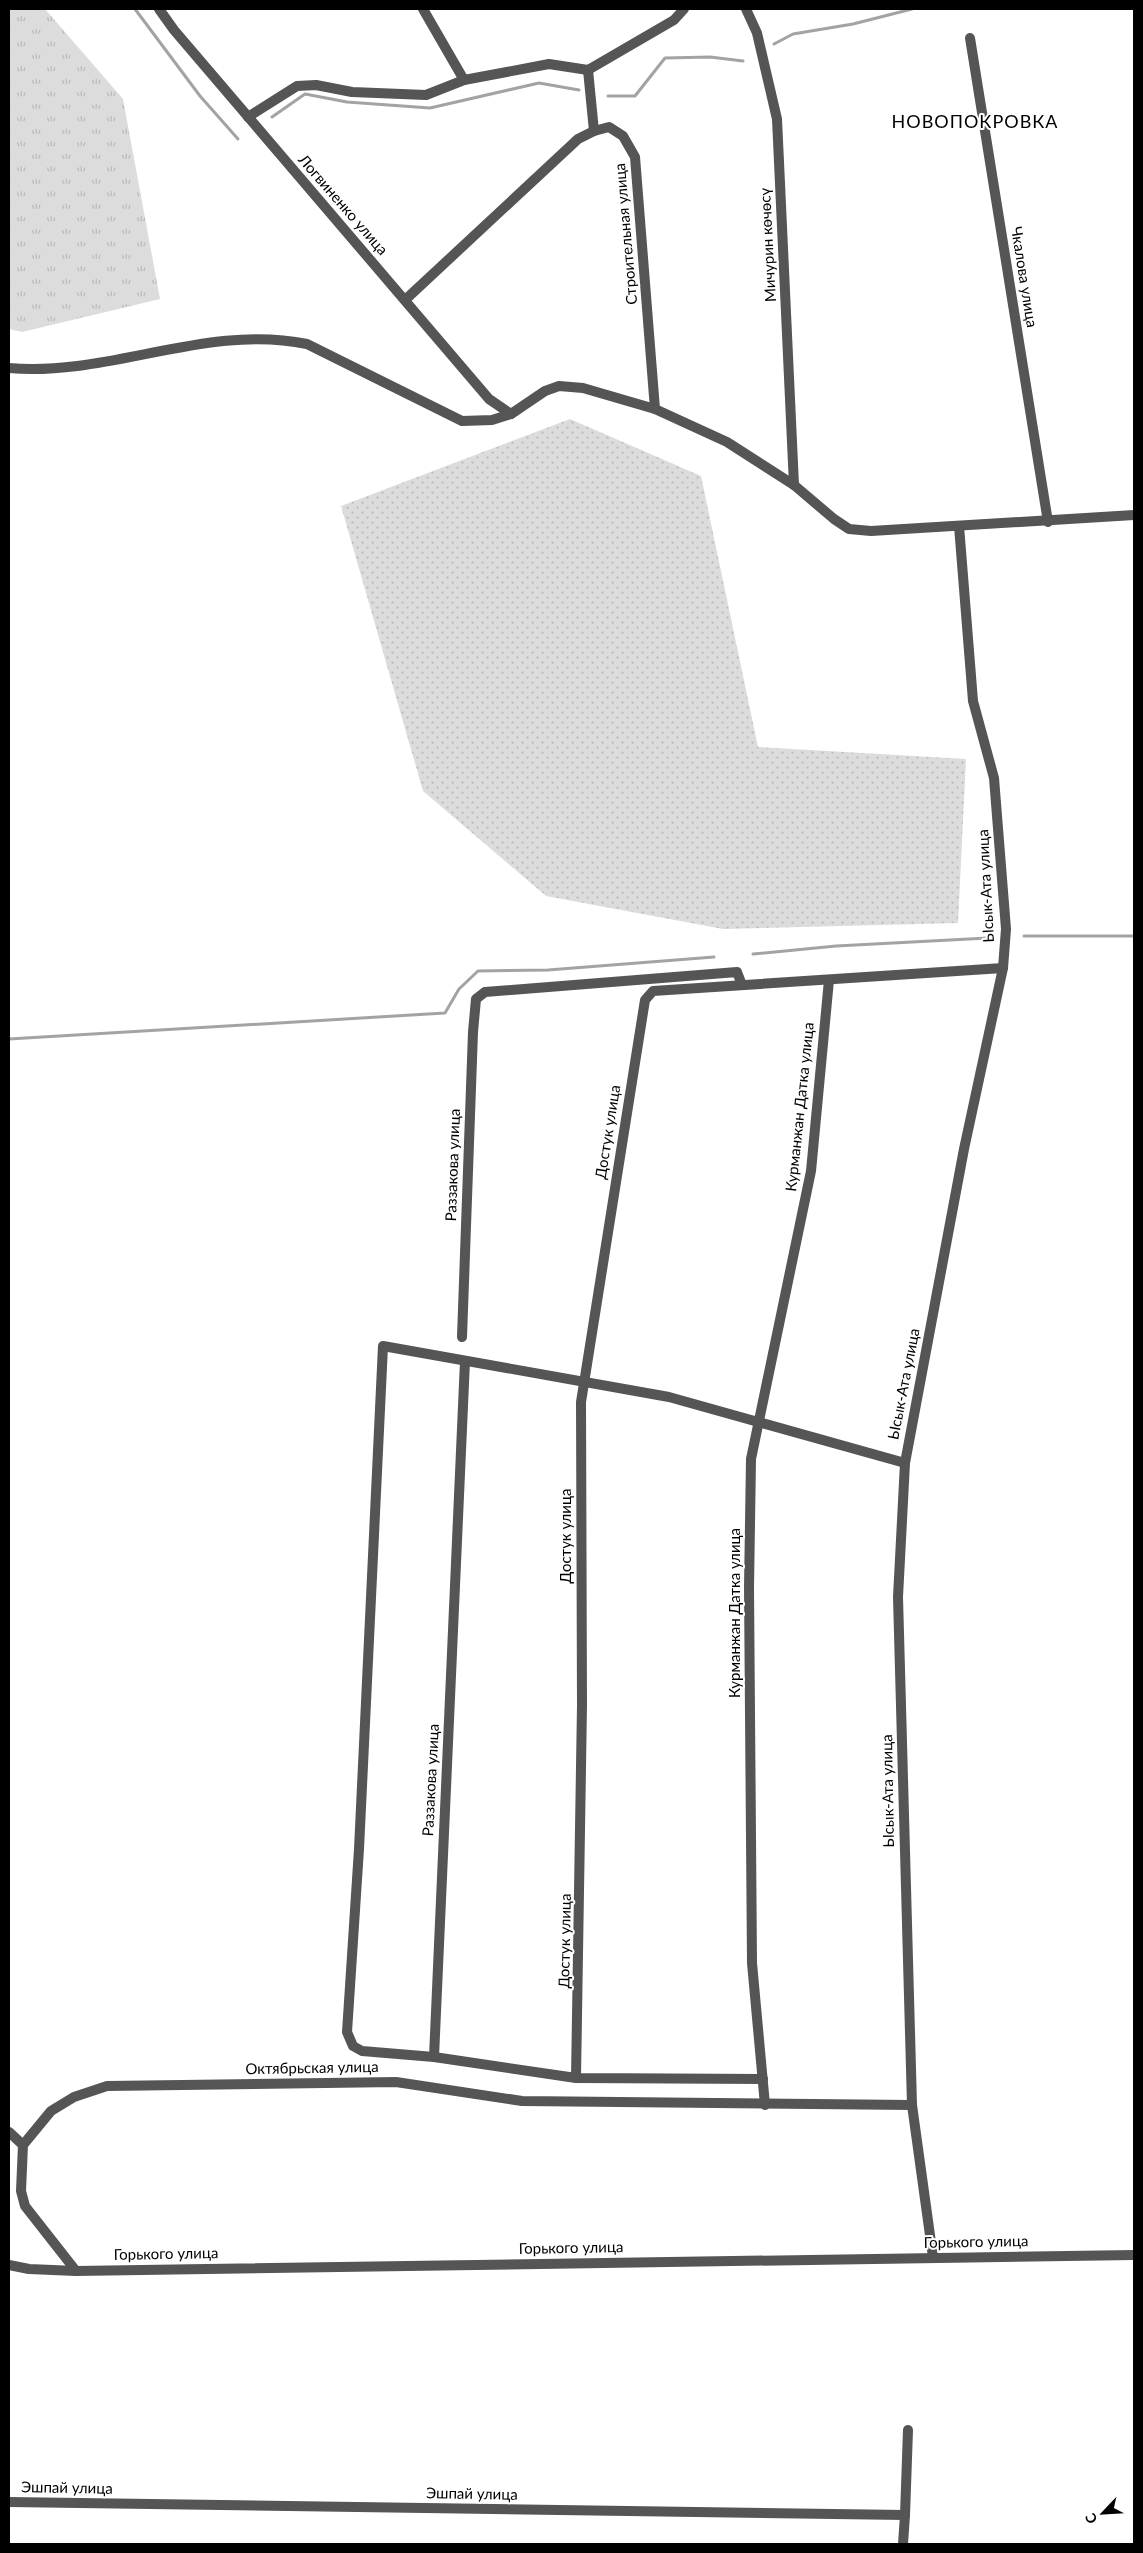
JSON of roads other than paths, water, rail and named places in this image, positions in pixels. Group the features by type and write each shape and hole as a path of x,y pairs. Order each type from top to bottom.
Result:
{"street":[{"name":"Логвиненко улица","path":"158,9 489,399 511,414"},
{"path":"423,9 464,80"},
{"path":"248,117 297,86 316,85 352,92 426,95 464,80 549,64 588,70 674,20 684,9"},
{"name":"Мичурин көчөсү","path":"746,9 758,32 777,119 794,485"},
{"name":"Чкалова улица","path":"970,38 1048,522"},
{"path":"405,300 578,139 594,131 588,70"},
{"name":"Строительная улица","path":"594,131 609,127 623,136 635,157 655,409"},
{"path":"9,368 48,370 240,339 281,338 307,344 462,421 492,420 511,414 545,391 559,386 583,388 655,409 727,442 794,485 834,519 849,529 871,531 1048,522 1134,515"},
{"name":"Ысык-Ата улица","path":"933,2257 912,2104 898,1597 905,1463 964,1149 1003,968 1006,929 994,778 973,701 959,526"},
{"path":"742,985 1003,968"},
{"name":"Раззакова улица","path":"462,1337 473,1032 476,999 479,994 736,972 742,985"},
{"name":"Курманжан Датка улица","path":"765,2105 752,1963 749,1588 751,1458 811,1171 829,980"},
{"name":"Достук улица","path":"576,2078 582,1724 582,1381 645,1000 654,991 742,985"},
{"path":"763,2079 576,2078 434,2056 362,2051 353,2046 347,2032 359,1849 383,1346 669,1397 905,1463"},
{"name":"Раззакова улица","path":"434,2056 465,1361"},
{"name":"Октябрьская улица","path":"23,2145 51,2111 74,2097 107,2086 396,2082 522,2101 765,2105"},
{"path":"765,2105 912,2104"},
{"path":"9,2132 23,2145 21,2191 25,2206 76,2271"},
{"name":"Горького улица","path":"9,2265 29,2269 76,2271 1134,2255"},
{"path":"903,2544 908,2430"},
{"name":"Эшпай улица","path":"9,2502 905,2515"}],"waterway":[{"path":"135,9 200,96 238,139"},
{"path":"774,44 793,34 853,24 912,9"},
{"path":"608,96 635,96 665,58 710,57 743,61"},
{"path":"272,117 305,94 347,102 430,108 539,83 579,90"},
{"path":"1024,936 1134,936"},
{"path":"753,954 836,946 988,938"},
{"path":"9,1039 445,1013 459,989 478,971 548,970 714,957"}],"district":[{"name":"НОВОПОКРОВКА","path":"975,122"}]}
